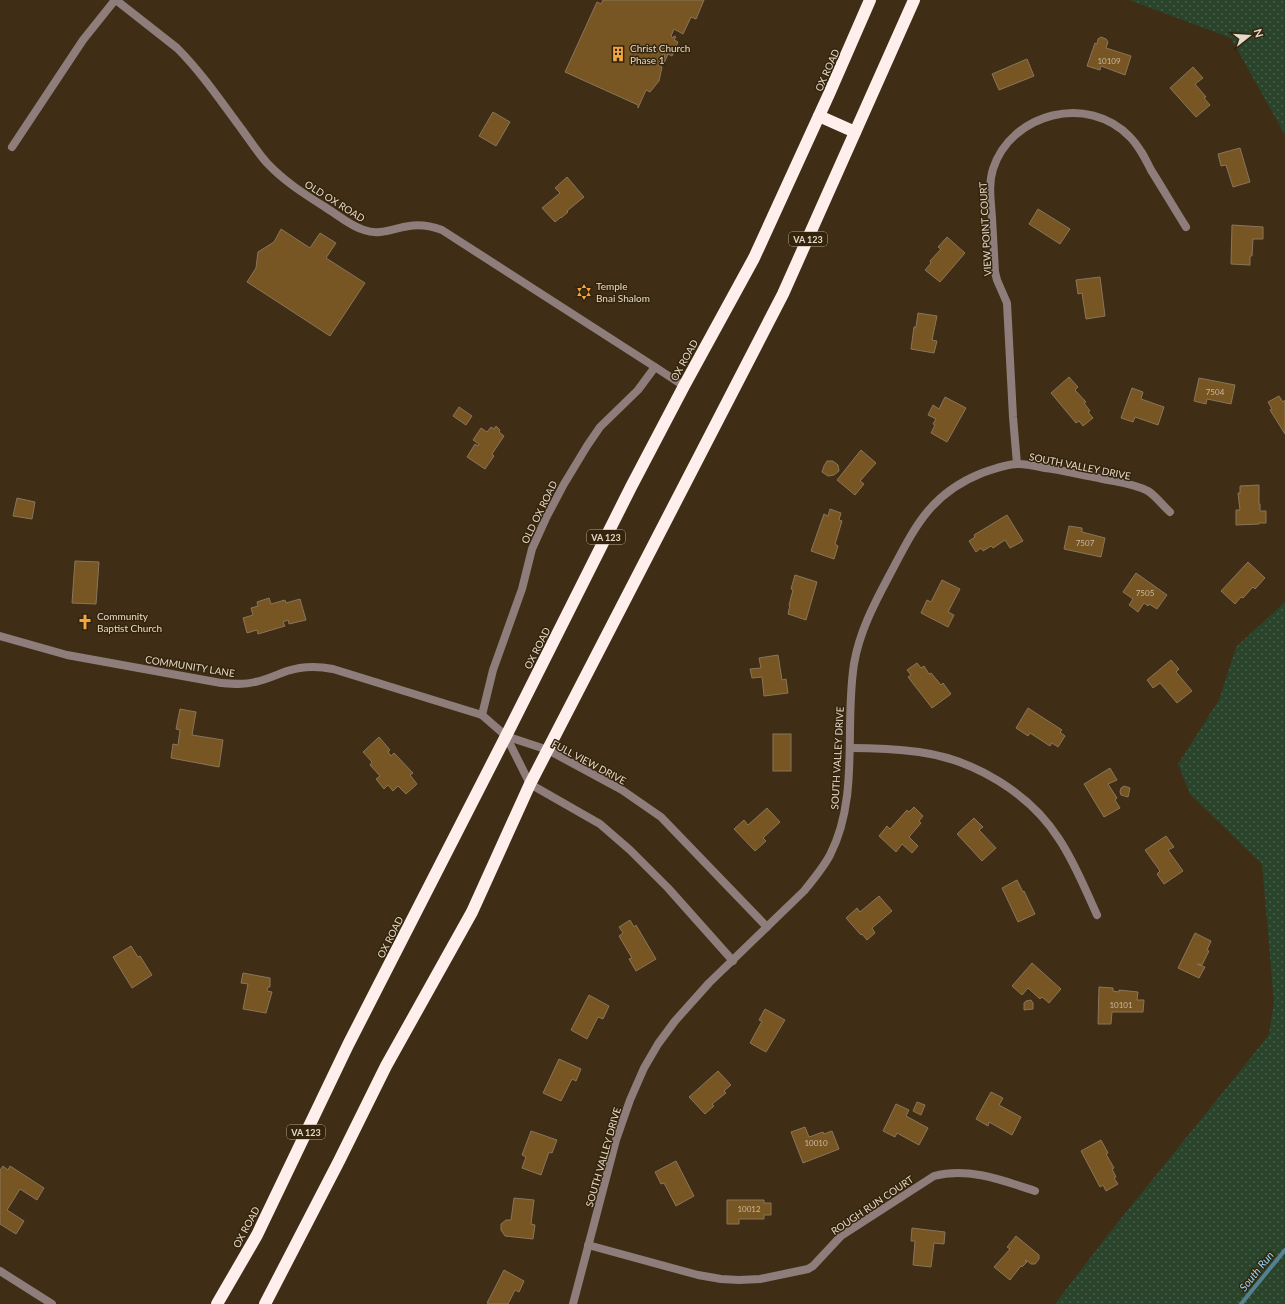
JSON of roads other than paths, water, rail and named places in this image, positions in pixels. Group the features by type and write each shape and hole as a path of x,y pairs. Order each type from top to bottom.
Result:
{"highway":[{"name":"OX ROAD","path":"217,1304 257,1235 348,1045 631,487 754,258 870,0"},
{"name":"VA 123","path":"265,1304 386,1066 472,912 530,784 783,294 914,0"},
{"path":"819,116 855,132"}],"street":[{"path":"12,147 84,40 115,0"},
{"name":"OLD OX ROAD","path":"115,0 177,48 185,56 266,162 294,187 354,226 365,230 383,232 421,225 442,230 684,386"},
{"name":"VIEW POINT COURT","path":"1017,464 1009,357 1007,303 997,280 990,190 997,160 1008,142 1027,125 1056,114 1079,113 1091,115 1111,123 1130,137 1138,147 1186,227"},
{"name":"OLD OX ROAD","path":"482,715 493,670 522,589 532,549 546,518 567,478 600,427 638,390 655,367"},
{"name":"SOUTH VALLEY DRIVE","path":"573,1304 616,1140 630,1100 644,1068 658,1044 675,1021 709,983 804,891 817,876 829,856 838,836 844,813 848,782 851,685 859,642 871,610 911,533 929,509 942,496 969,478 991,470 1017,464 1049,468 1134,486 1149,492 1170,512"},
{"name":"COMMUNITY LANE","path":"0,636 67,655 221,683 238,684 254,682 288,670 304,667 329,668 482,715 506,736"},
{"path":"506,736 530,784 600,824 630,850 668,888 733,961"},
{"name":"FULL VIEW DRIVE","path":"506,736 548,750 622,790 661,818 767,927"},
{"path":"850,748 880,748 937,755 973,768 1006,787 1036,811 1059,838 1073,862 1097,915"},
{"name":"ROUGH RUN COURT","path":"588,1245 698,1275 721,1279 760,1279 808,1269 841,1236 934,1176 945,1173 984,1176 1000,1179 1035,1191"},
{"path":"0,1271 52,1304"}],"waterway":[{"name":"South Run","path":"1241,1304 1285,1250"}],"place":[{"name":"Christ Church Phase 1","path":"618,54"},
{"name":"Temple Bnai Shalom","path":"584,292"},
{"name":"Community Baptist Church","path":"85,622"}]}
